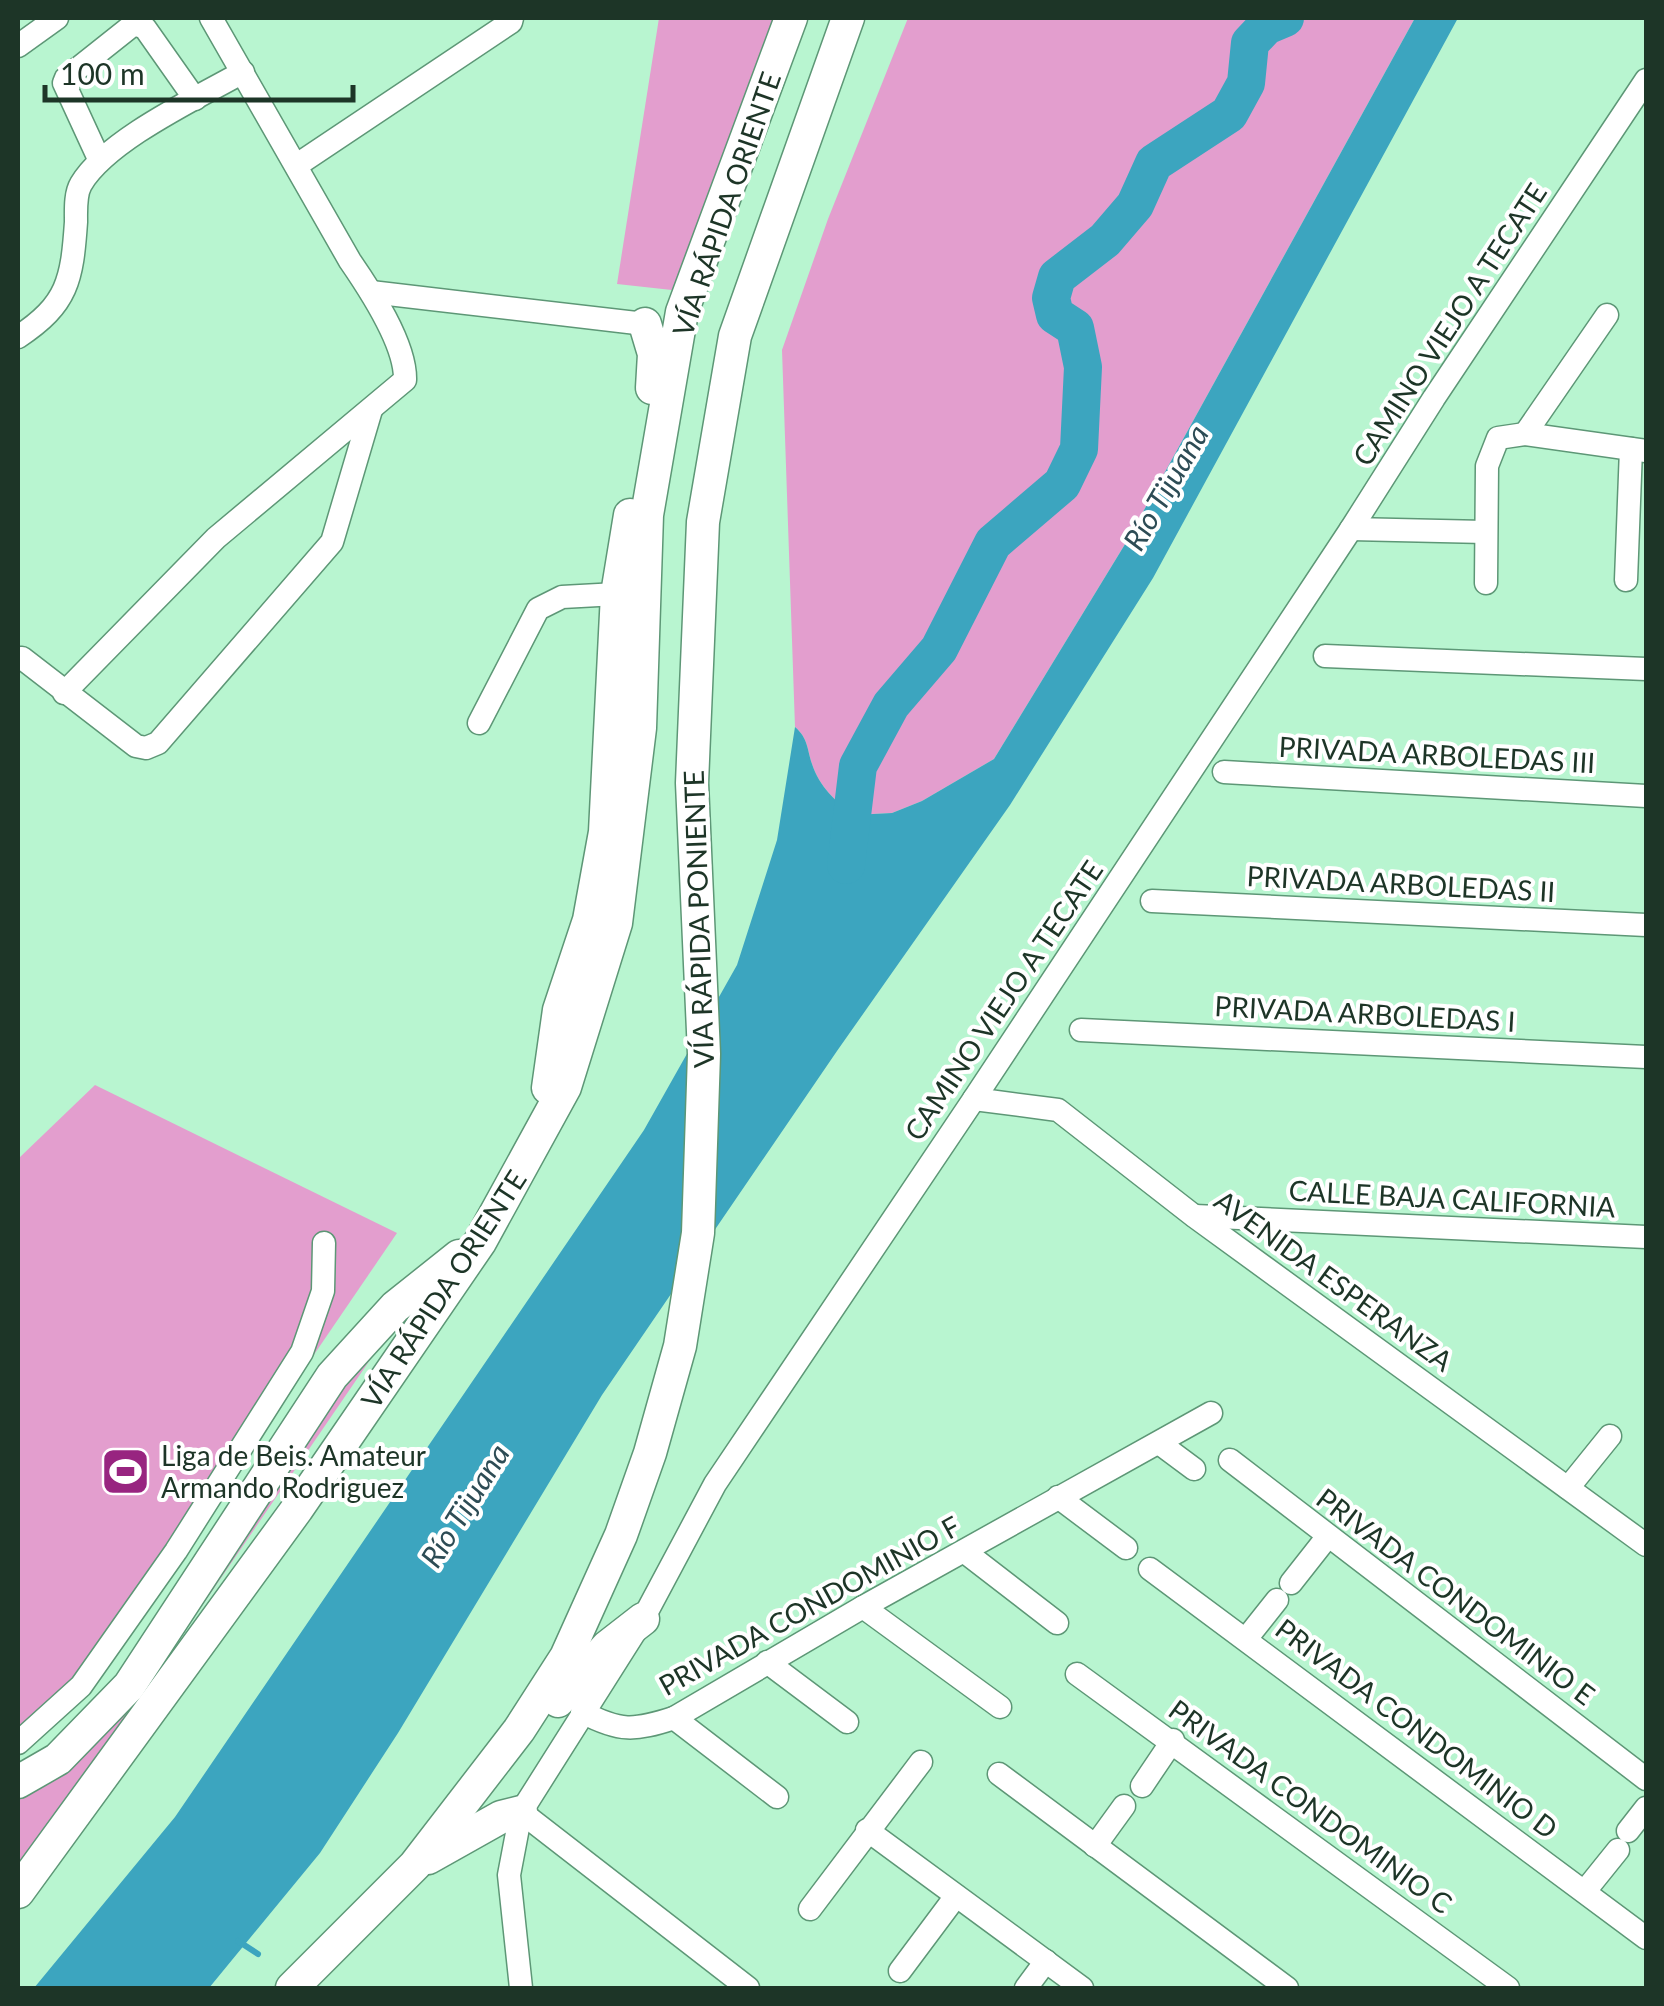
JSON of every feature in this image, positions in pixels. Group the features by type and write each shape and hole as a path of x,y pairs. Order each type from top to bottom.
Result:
{"highway":[{"name":"VÍA RÁPIDA ORIENTE","path":"18,1892 297,1510 480,1242 566,1087 616,923 640,728 646,515 682,312 791,18"},
{"name":"VÍA RÁPIDA PONIENTE","path":"474,1792 566,1657 622,1535 680,1346 698,1233 704,1054 692,783 706,503 735,336 848,18"},
{"path":"542,1130 559,1010 588,920 604,832 616,594 654,371 652,340 646,324"},
{"path":"18,1782 58,1759 129,1686 332,1376 407,1297 480,1242"},
{"path":"292,1988 415,1865 474,1792 524,1742 587,1667 643,1620"},
{"path":"415,1865 501,1817 521,1812"}],"street":[{"path":"18,46 57,18"},
{"path":"64,693 216,538 405,380 406,364 371,292 212,18"},
{"path":"297,165 512,22 512,18"},
{"path":"99,159 64,83 134,24 145,28 195,99"},
{"path":"18,338 45,320 64,292 73,262 78,188 99,159 243,72"},
{"name":"CAMINO VIEJO A TECATE","path":"521,1988 509,1874 521,1812 643,1620 715,1484 974,1099 1646,80"},
{"path":"371,292 646,324"},
{"path":"1525,434 1607,315"},
{"path":"22,658 136,746 146,748 158,743 332,542 371,410"},
{"path":"1486,583 1486,466 1498,438 1525,434 1639,450 1626,580"},
{"path":"1351,529 1485,532"},
{"path":"479,723 524,629 538,609 562,597 616,594"},
{"path":"1324,656 1646,669"},
{"name":"PRIVADA ARBOLEDAS III","path":"1224,772 1646,796"},
{"name":"PRIVADA ARBOLEDAS II","path":"1152,901 1646,925"},
{"name":"PRIVADA ARBOLEDAS I","path":"1081,1030 1646,1057"},
{"name":"AVENIDA ESPERANZA","path":"974,1099 1058,1110 1194,1216 1646,1545"},
{"name":"CALLE BAJA CALIFORNIA","path":"1194,1216 1646,1237"},
{"path":"18,1742 81,1686 176,1552 302,1352 323,1291 324,1244"},
{"name":"PRIVADA CONDOMINIO F","path":"582,1712 622,1729 640,1729 674,1718 863,1607 1211,1413"},
{"path":"1568,1488 1610,1436"},
{"path":"1159,1443 1194,1469"},
{"name":"PRIVADA CONDOMINIO E","path":"1230,1460 1646,1779"},
{"path":"1058,1497 1126,1548"},
{"path":"1246,1639 1328,1536"},
{"path":"176,1552 204,1570"},
{"path":"965,1552 1057,1623"},
{"name":"PRIVADA CONDOMINIO D","path":"1150,1569 1646,1938"},
{"path":"863,1607 1000,1707"},
{"path":"767,1662 846,1722"},
{"name":"PRIVADA CONDOMINIO C","path":"1078,1674 1508,1988"},
{"path":"674,1718 777,1797"},
{"path":"1142,1786 1173,1740"},
{"path":"810,1909 920,1762"},
{"path":"999,1774 1287,1988"},
{"path":"1095,1846 1124,1806"},
{"path":"1585,1891 1646,1808"},
{"path":"521,1812 748,1988"},
{"path":"867,1830 1082,1988"},
{"path":"900,1971 956,1896"},
{"path":"1026,1988 1046,1962"}],"shaded area":[{"path":"659,18 775,18 681,291 617,284"},
{"path":"908,18 1415,18 1127,541 994,759 922,801 892,813 854,815 824,786 805,740 795,727 782,350 828,219"},
{"name":"Liga de Beis. Amateur Armando Rodriguez","path":"95,1085 397,1233 90,1683 18,1742 18,1159"},
{"path":"400,1316 78,1787 18,1864 18,1795 69,1759 326,1407"}],"water":[{"path":"1415,18 1458,18 1153,578 1010,805 602,1395 398,1733 320,1853 209,1988 34,1988 175,1817 644,1130 737,965 777,840 795,727 805,740 824,786 854,815 892,813 922,801 994,759 1127,541"}],"waterway":[{"path":"1250,43 1251,18"},
{"name":"Río Tijuana","path":"846,865 858,766 891,705 939,649 993,543 1062,484 1079,449 1083,367 1075,328 1055,315 1051,298 1057,277 1105,240 1135,205 1154,163 1229,114 1246,83 1250,43 1266,26 1285,18"},
{"path":"238,1941 258,1954"}],"place":[{"name":"Liga de Beis. Amateur Armando Rodriguez","path":"126,1471"}]}
